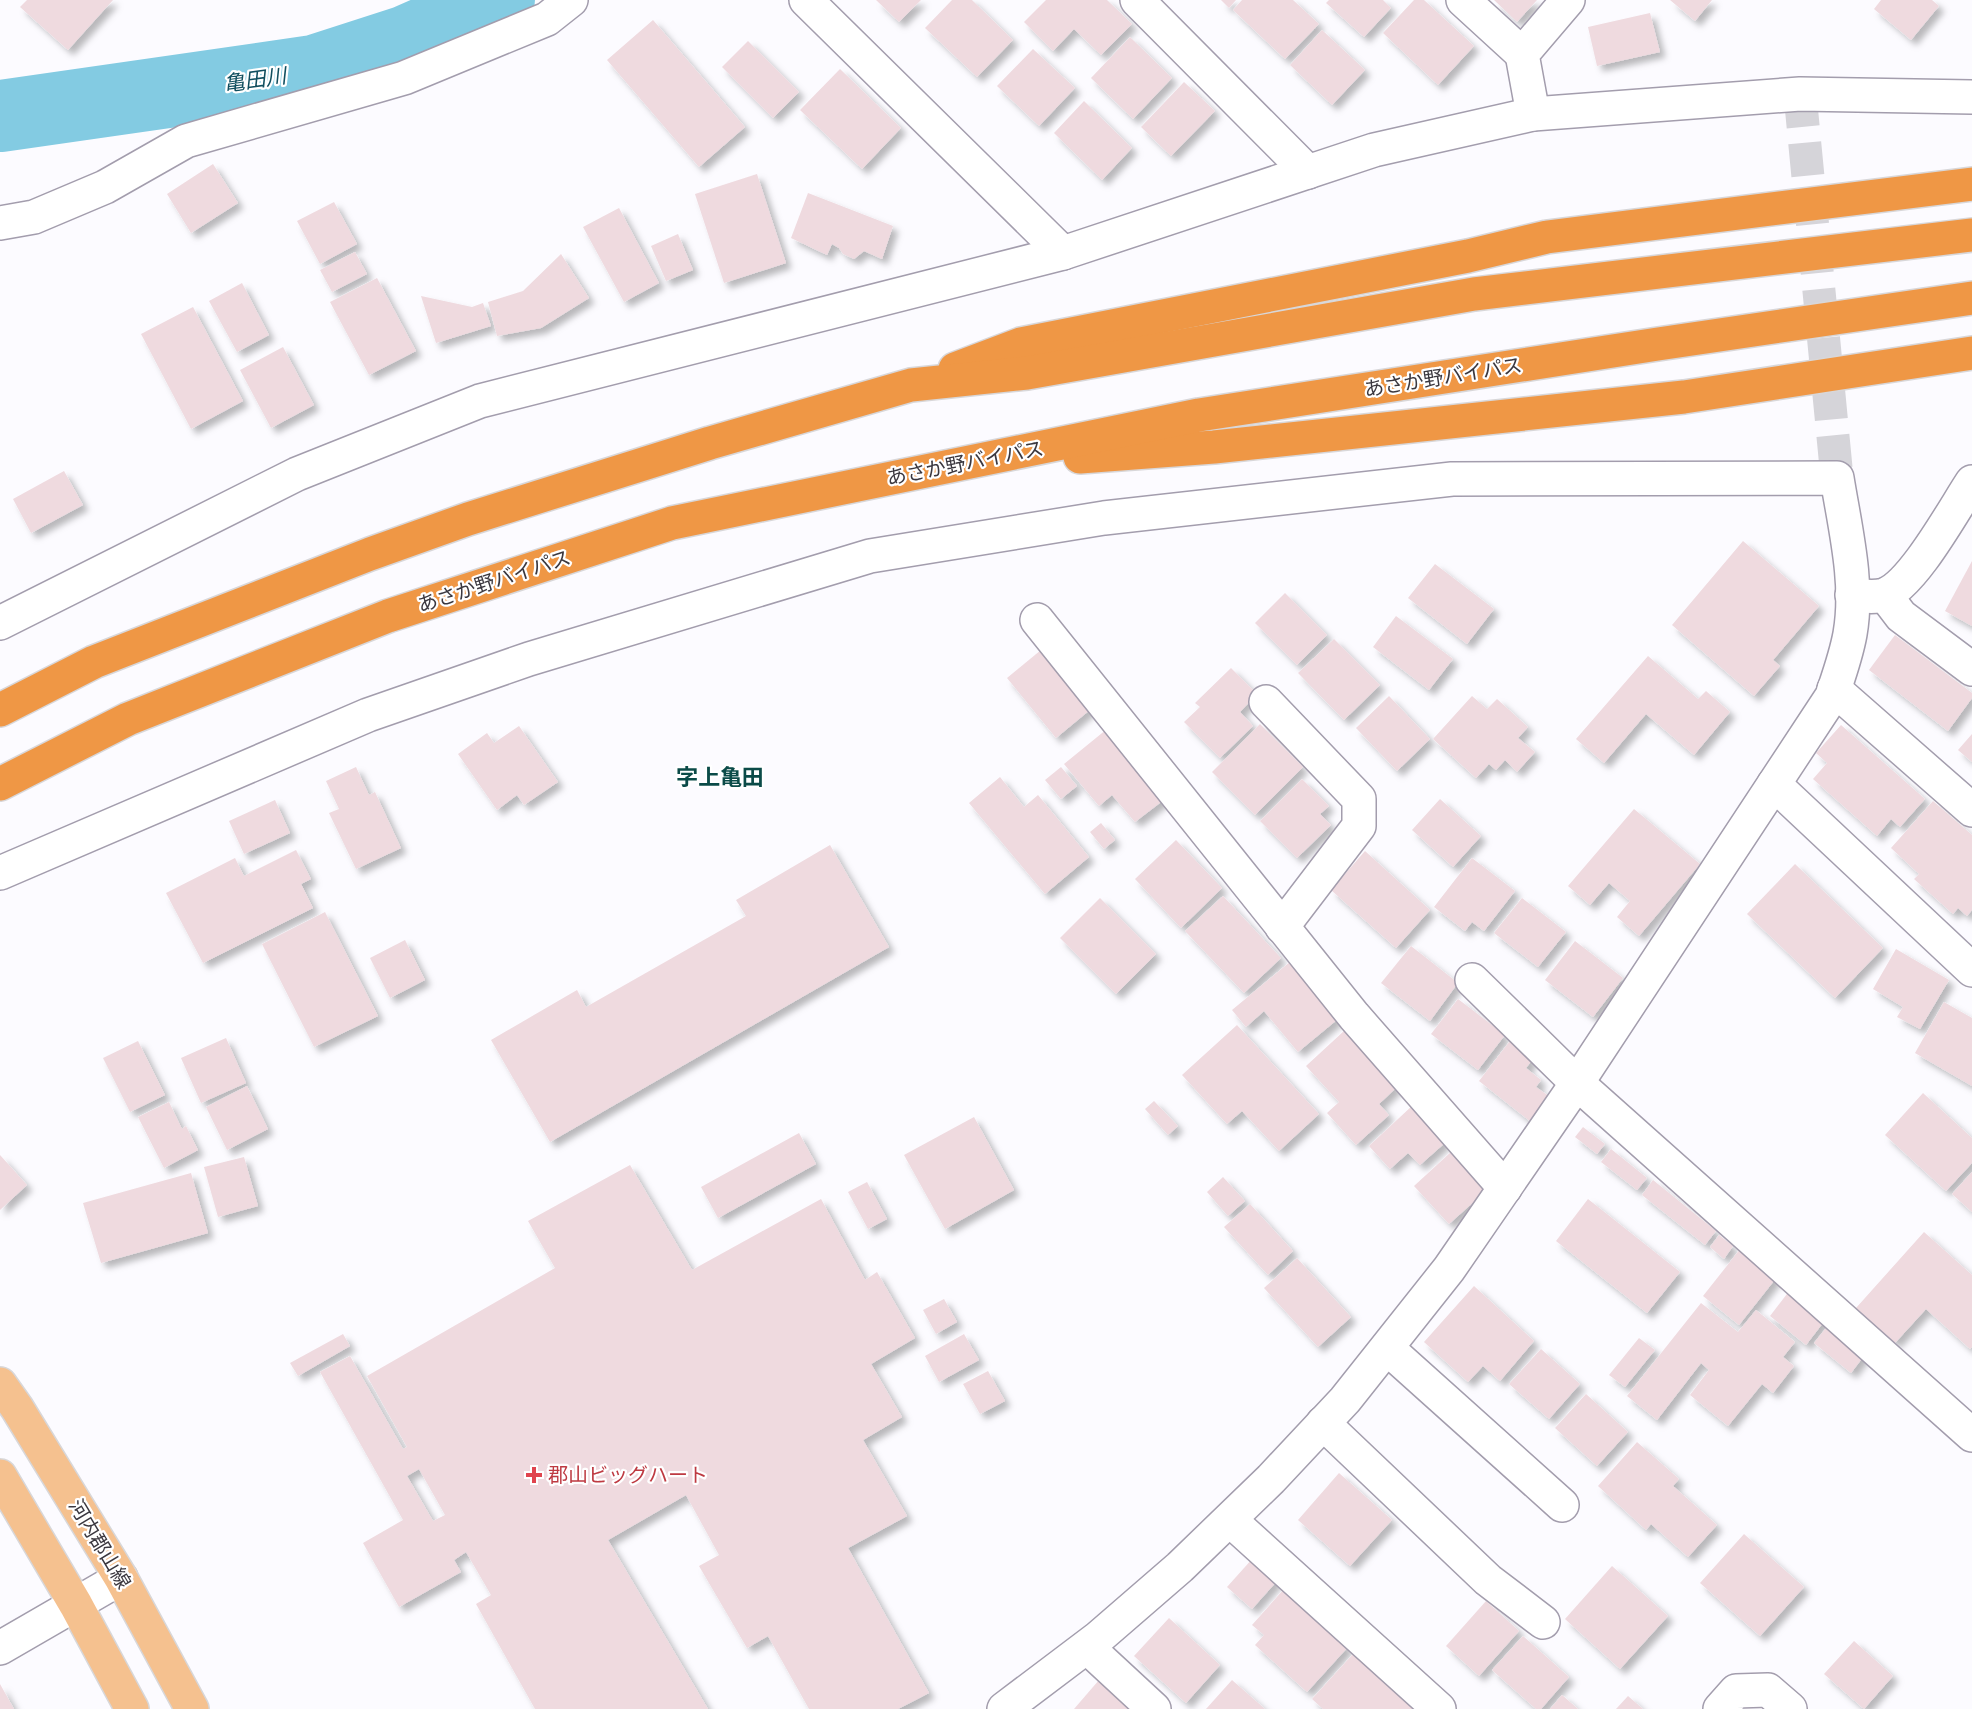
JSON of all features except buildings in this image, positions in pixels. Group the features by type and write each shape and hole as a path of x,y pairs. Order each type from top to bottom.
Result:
{"highway":[{"path":"0,710 94,662 370,554 468,519 710,443 911,385 1020,344 1456,259 1547,237 1972,184"},
{"path":"911,385 1027,373 1474,294 1972,235"},
{"name":"あさか野バイパス","path":"0,784 128,719 388,616 672,523 1199,415 1972,298"},
{"path":"933,469 1214,447 1684,398 1972,353"}],"main road":[{"name":"河内郡山線","path":"0,1384 121,1578 192,1709"},
{"path":"0,1476 76,1605 132,1709"}],"street":[{"path":"0,223 34,217 105,187 186,141 404,78 547,19 572,0"},
{"path":"807,0 1063,253"},
{"path":"1137,0 1308,172"},
{"path":"1463,0 1522,54 1533,114"},
{"path":"1522,54 1568,0"},
{"path":"0,623 297,474 480,401 1063,253 1374,150 1533,114 1800,94 1972,97"},
{"path":"0,873 368,715 529,659 870,556 1104,518 1452,479 1837,478 1850,554 1852,596 1851,632 1832,696 1577,1083 1449,1269 1345,1400 1230,1520 1151,1594 1087,1647 1004,1709"},
{"path":"1852,596 1876,597 1885,595 1894,589 1916,567 1972,482"},
{"path":"1885,595 1901,616 1972,669"},
{"path":"1037,621 1354,1016 1505,1188"},
{"path":"1834,689 1972,810"},
{"path":"1266,702 1359,799 1359,826 1282,927"},
{"path":"1773,784 1972,970"},
{"path":"1472,980 1577,1083 1972,1435"},
{"path":"1387,1348 1562,1505"},
{"path":"1323,1423 1488,1580 1542,1622"},
{"path":"1230,1520 1439,1709"},
{"path":"0,1648 121,1578"},
{"path":"1087,1647 1154,1709"},
{"path":"1720,1709 1737,1691 1768,1690 1790,1709"}],"waterway":[{"name":"亀田川","path":"0,116 314,71 407,41 499,0"}],"tunnel":[{"path":"1800,94 1837,478"}],"place":[{"name":"郡山ビッグハート","path":"534,1475"}],"district":[{"name":"字上亀田","path":"720,777"}]}
